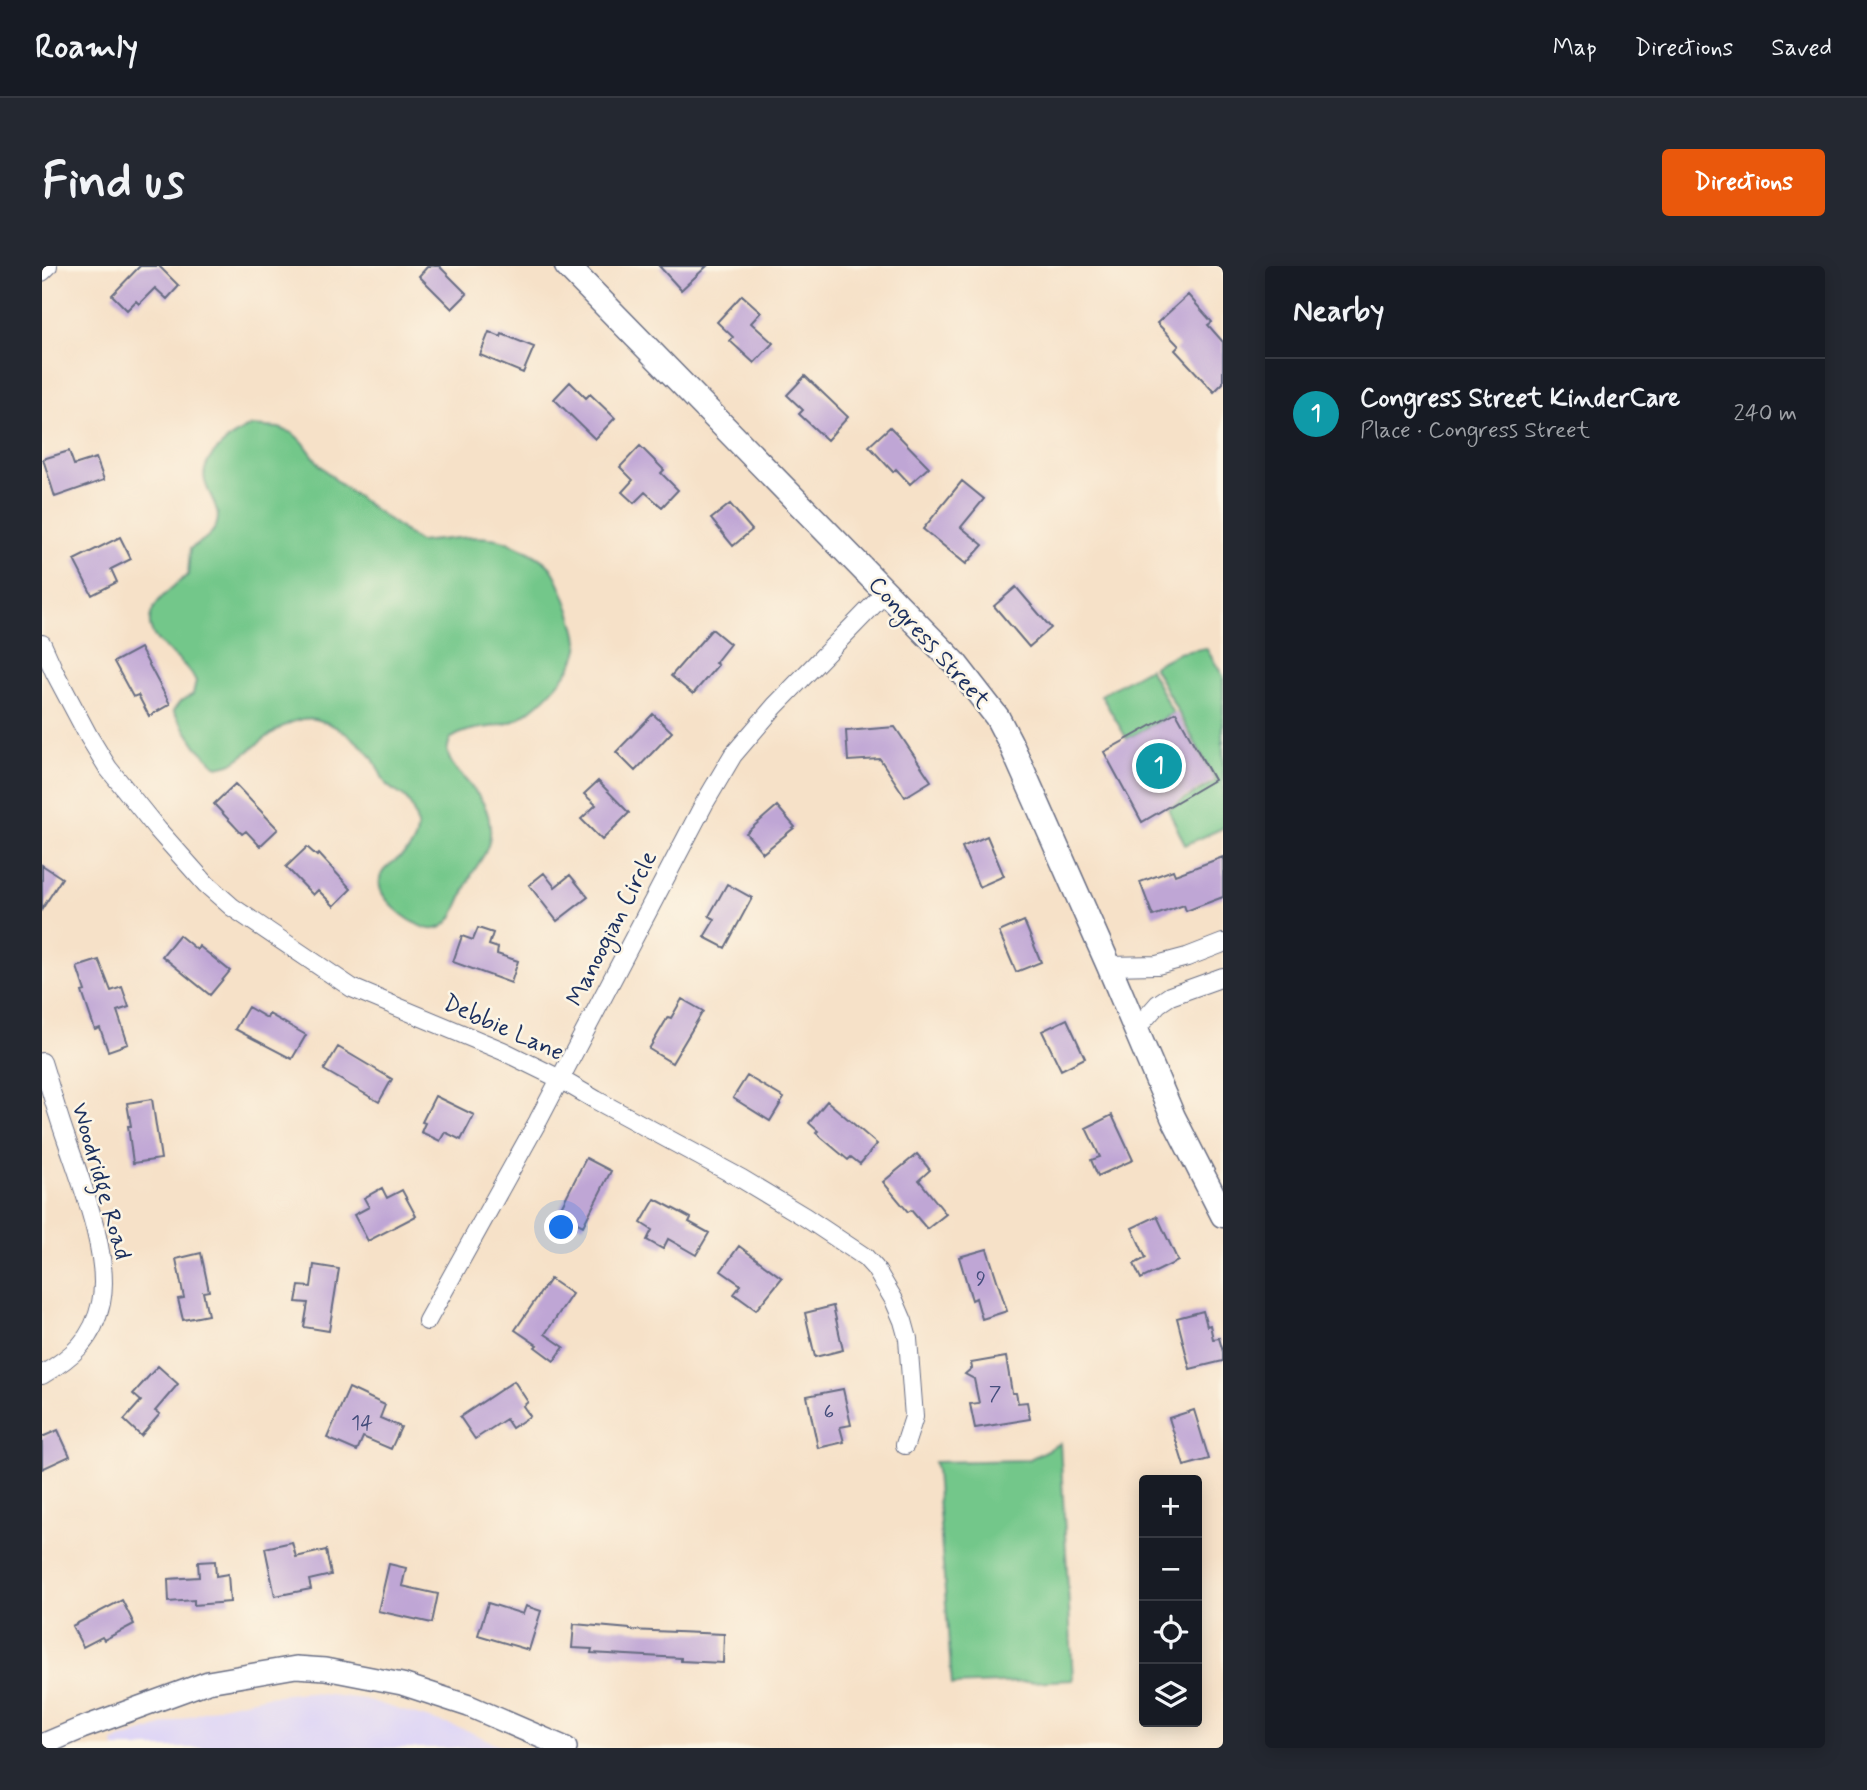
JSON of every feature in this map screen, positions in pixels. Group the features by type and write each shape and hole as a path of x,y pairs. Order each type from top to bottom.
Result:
{"main road":[{"name":"Congress Street","path":"567,266 955,663 997,718 1109,966 1173,1117 1223,1215"}],"street":[{"path":"42,272 48,266"},
{"name":"Manoogian Circle","path":"427,1321 560,1079 704,804 733,755 775,706 887,592"},
{"name":"Debbie Lane","path":"42,644 60,684 108,768 206,884 232,907 352,988 503,1051 560,1079 742,1179 849,1245 870,1262 894,1300 908,1339 914,1417 905,1446"},
{"path":"1109,966 1157,965 1223,943"},
{"path":"1136,1029 1158,1004 1170,996 1223,977"},
{"name":"Woodridge Road","path":"42,1062 87,1200 104,1281 96,1320 81,1346 42,1375"},
{"path":"42,1745 208,1682 296,1667 325,1669 402,1684 468,1706 566,1748"}],"shaded area":[{"path":"305,1692 364,1699 466,1730 506,1748 114,1748 113,1742 221,1706 267,1696"}],"green space":[{"path":"251,426 279,428 292,433 340,484 419,542 485,538 505,541 530,552 551,568 569,608 578,649 568,671 556,686 516,720 500,726 466,731 450,739 447,751 450,760 487,810 490,836 486,851 449,922 443,927 428,929 411,921 394,908 382,893 380,878 389,865 410,848 415,840 417,822 407,800 386,784 371,756 353,738 321,721 303,719 282,727 232,763 217,767 197,747 173,711 180,702 193,694 196,681 158,641 150,622 152,613 163,596 188,575 190,549 207,537 216,526 216,507 205,481 207,464 227,441"},
{"path":"1206,648 1223,676 1223,828 1185,845 1168,809 1216,781 1153,666 1178,653"},
{"path":"1149,668 1173,713 1127,739 1101,695"},
{"path":"1060,1443 1073,1680 952,1685 934,1462 1028,1460"}],"building":[{"path":"140,266 159,266 179,286 167,299 155,288 139,304 136,301 127,310 112,295"},
{"path":"428,266 439,266 467,294 452,309 419,276"},
{"path":"659,266 707,266 681,290"},
{"path":"742,295 761,312 751,323 773,343 754,363 730,341 733,337 717,322"},
{"path":"1188,295 1212,322 1208,325 1223,342 1223,383 1214,392 1175,350 1179,346 1157,323"},
{"path":"489,332 501,337 502,334 534,347 523,373 480,355"},
{"path":"805,376 848,417 827,440 799,414 803,410 787,395"},
{"path":"570,382 586,398 590,394 615,418 595,439 554,399"},
{"path":"890,427 929,467 910,484 896,469 893,472 869,446"},
{"path":"640,446 664,470 661,473 678,490 662,507 645,492 634,503 622,492 633,480 620,467"},
{"path":"69,451 74,465 96,458 104,480 55,497 43,459"},
{"path":"962,481 984,499 961,527 983,545 966,564 923,529"},
{"path":"730,504 752,530 733,546 711,519"},
{"path":"120,537 131,559 111,569 117,582 92,595 74,560"},
{"path":"1016,587 1051,628 1029,647 994,606"},
{"path":"712,629 730,644 715,663 718,665 693,694 671,676"},
{"path":"140,648 170,704 149,716 138,695 133,697 114,662"},
{"path":"1176,712 1214,780 1142,822 1104,752"},
{"path":"653,714 672,732 635,771 616,752"},
{"path":"895,727 931,781 905,797 880,759 848,761 846,731"},
{"path":"598,781 629,813 602,840 581,819 596,805 584,794"},
{"path":"235,784 278,829 260,846 246,831 242,834 214,804"},
{"path":"777,806 795,827 763,853 746,833"},
{"path":"987,836 1004,876 979,887 962,847"},
{"path":"307,847 317,856 319,854 351,889 334,906 318,890 313,895 286,867"},
{"path":"1223,857 1223,897 1186,911 1184,905 1153,916 1140,882 1173,870 1175,875"},
{"path":"42,865 62,878 42,909"},
{"path":"544,873 555,887 570,875 588,897 557,921 529,885"},
{"path":"727,884 752,898 725,948 704,937 715,919 709,916"},
{"path":"1024,921 1041,962 1016,972 999,932"},
{"path":"478,928 493,933 489,945 498,948 497,954 518,961 511,983 453,962 462,936 473,940"},
{"path":"179,935 197,950 199,946 230,971 210,995 162,956"},
{"path":"99,960 111,991 122,987 129,1007 117,1011 128,1044 108,1051 100,1028 95,1030 77,967"},
{"path":"682,999 703,1011 672,1063 649,1049"},
{"path":"248,1007 267,1018 269,1014 306,1035 292,1059 235,1029"},
{"path":"1067,1019 1085,1058 1061,1070 1042,1031"},
{"path":"338,1047 392,1079 379,1102 324,1070"},
{"path":"747,1076 784,1098 770,1121 733,1098"},
{"path":"435,1096 474,1115 461,1140 445,1132 440,1141 421,1132 425,1123 422,1122"},
{"path":"152,1099 161,1159 133,1163 127,1103"},
{"path":"827,1101 877,1144 860,1164 851,1157 848,1160 816,1133 818,1131 809,1123"},
{"path":"1112,1115 1133,1160 1098,1176 1091,1160 1100,1157 1086,1128"},
{"path":"917,1154 930,1170 919,1180 946,1214 927,1229 911,1210 908,1212 883,1182"},
{"path":"586,1158 611,1171 583,1226 558,1213"},
{"path":"382,1188 387,1198 402,1190 416,1216 368,1241 354,1215 369,1207 364,1198"},
{"path":"655,1199 691,1218 689,1222 709,1233 696,1255 668,1239 663,1249 647,1240 652,1230 641,1223"},
{"path":"1157,1216 1178,1261 1141,1279 1134,1264 1146,1258 1132,1228"},
{"path":"739,1246 782,1278 756,1310 734,1294 741,1285 721,1271"},
{"path":"987,1249 1007,1311 982,1319 976,1298 972,1300 959,1257"},
{"path":"201,1253 209,1291 203,1292 208,1315 183,1320 178,1299 184,1298 176,1259"},
{"path":"314,1265 339,1269 329,1331 304,1327 308,1303 296,1302 299,1286 311,1287"},
{"path":"550,1279 572,1294 545,1334 564,1347 554,1361 515,1330"},
{"path":"833,1306 843,1350 815,1357 805,1313"},
{"path":"1203,1311 1213,1339 1219,1338 1223,1361 1190,1369 1177,1318"},
{"path":"1006,1357 1012,1393 1016,1393 1018,1403 1027,1402 1030,1419 975,1428 970,1404 979,1403 974,1379 965,1374 972,1368 971,1363"},
{"path":"158,1366 178,1384 155,1411 160,1414 141,1436 124,1420 141,1401 133,1394"},
{"path":"514,1381 528,1402 523,1406 530,1416 512,1428 506,1419 475,1439 460,1417"},
{"path":"349,1388 385,1405 380,1418 401,1427 391,1449 363,1437 357,1451 327,1438"},
{"path":"843,1389 851,1425 840,1427 844,1442 818,1448 807,1396"},
{"path":"1194,1410 1209,1459 1184,1466 1169,1418"},
{"path":"58,1430 70,1456 42,1469 42,1437"},
{"path":"292,1542 296,1557 326,1550 331,1575 309,1580 311,1589 275,1596 265,1548"},
{"path":"215,1561 216,1576 228,1574 230,1602 194,1605 194,1600 169,1602 168,1579 199,1577 198,1562"},
{"path":"389,1564 406,1568 402,1586 438,1594 432,1623 378,1611"},
{"path":"122,1600 134,1624 104,1640 102,1637 83,1647 72,1626"},
{"path":"488,1603 523,1614 526,1606 541,1611 529,1650 478,1635"},
{"path":"574,1624 630,1630 724,1634 723,1663 591,1653 592,1649 572,1648"}],"place":[{"name":"Congress Street KinderCare","path":"1159,766"}]}
